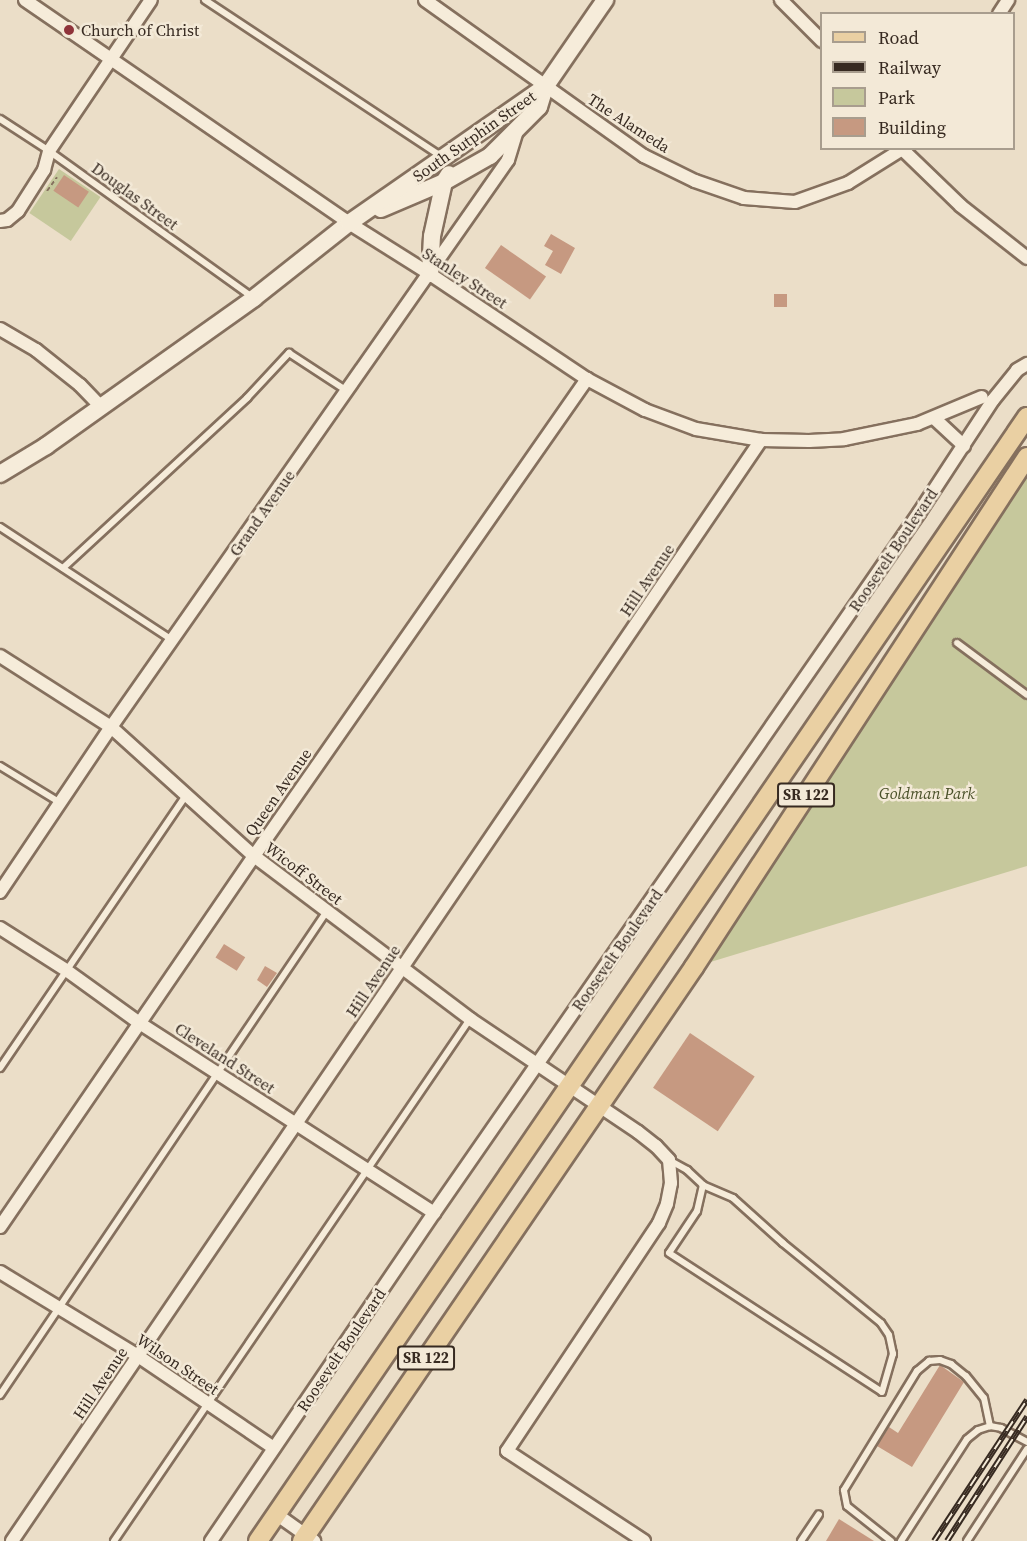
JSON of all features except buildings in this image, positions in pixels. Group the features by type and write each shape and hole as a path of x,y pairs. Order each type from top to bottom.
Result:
{"main road":[{"name":"SR 122","path":"258,1541 1027,417"},
{"name":"SR 122","path":"307,1539 597,1104 694,967 1027,457"}],"street":[{"name":"Stanley Street","path":"26,0 349,223 587,379 645,410 696,429 761,440 844,439 934,418 982,397"},
{"path":"0,221 7,220 18,211 44,170 49,151 151,0"},
{"name":"The Alameda","path":"425,0 644,156 695,181 744,198 795,202 848,183 901,150"},
{"path":"545,87 605,0"},
{"path":"781,0 820,39"},
{"name":"South Sutphin Street","path":"349,223 444,182 490,156 539,107 545,87"},
{"name":"South Sutphin Street","path":"0,474 46,446 101,407 254,298 349,223 545,87"},
{"name":"Grand Avenue","path":"0,892 111,727 508,160 517,131"},
{"path":"430,274 432,236 444,182 458,160 459,146"},
{"path":"904,150 961,206 1027,258"},
{"path":"0,329 36,350 80,385 101,407"},
{"name":"Roosevelt Boulevard","path":"212,1541 434,1213 964,446 993,400 1017,370 1027,364"},
{"name":"Queen Avenue","path":"0,1227 254,856 587,379"},
{"path":"934,418 964,446"},
{"name":"Hill Avenue","path":"12,1541 761,440"},
{"name":"Wicoff Street","path":"0,656 111,727 254,856 470,1019 597,1104 656,1146 669,1160"},
{"name":"Cleveland Street","path":"0,928 66,970 141,1024 434,1213"},
{"path":"644,1541 507,1451 659,1223 668,1204 671,1183 669,1160"},
{"name":"Wilson Street","path":"0,1272 138,1356 274,1448"},
{"path":"276,1514 307,1539"}],"lane":[{"path":"205,0 443,158"},
{"name":"Douglas Street","path":"0,119 49,151 254,298"},
{"path":"63,568 247,398 289,353 347,392"},
{"path":"0,527 172,640"},
{"path":"957,643 1027,695"},
{"path":"0,766 59,802"},
{"path":"0,1068 187,794"},
{"path":"0,1395 327,911"},
{"path":"114,1541 470,1019"},
{"path":"669,1160 687,1170 704,1185 733,1198 783,1243 881,1323 889,1335 893,1354 882,1392 669,1253 697,1211 704,1185"},
{"path":"891,1541 847,1506 844,1490 917,1371 929,1361 939,1360 951,1364 980,1392 988,1412 990,1426"},
{"path":"901,1541 967,1439 990,1426 1001,1428 1027,1442"},
{"path":"967,1541 1027,1449"},
{"path":"801,1541 819,1514"}],"path":[{"path":"44,195 57,177"}],"green space":[{"path":"59,169 100,197 71,241 29,213"},
{"name":"Goldman Park","path":"1027,457 1027,866 694,967"}],"railway":[{"path":"934,1541 1027,1400"},
{"path":"947,1541 1027,1417"}],"place":[{"name":"Church of Christ","path":"69,30"}]}
